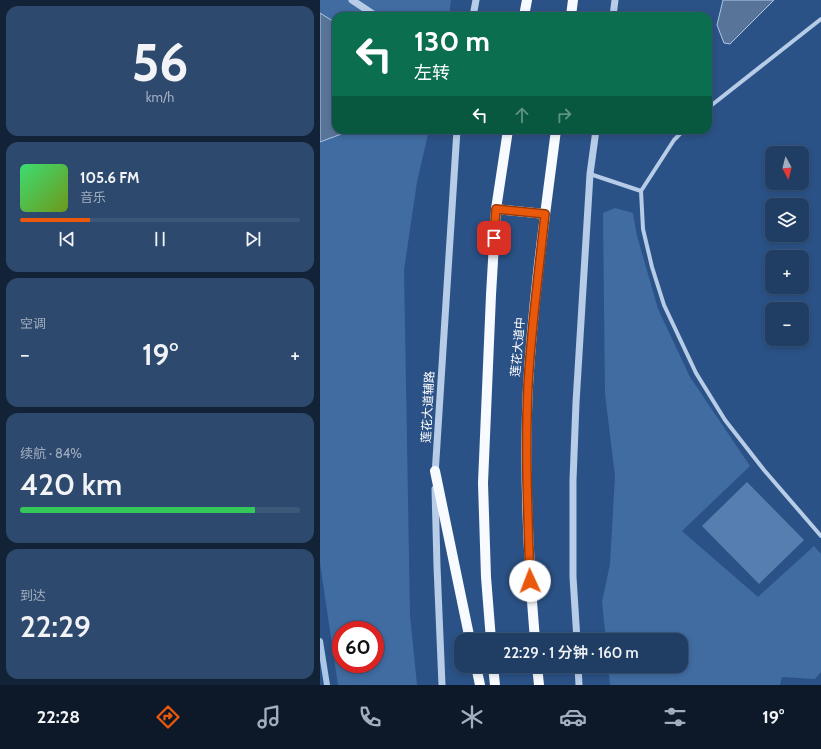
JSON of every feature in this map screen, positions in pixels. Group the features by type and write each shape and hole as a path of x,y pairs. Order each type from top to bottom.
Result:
{"main road":[{"path":"525,12 527,0"},
{"path":"572,12 573,0"},
{"path":"490,633 486,577 483,483 490,303 496,209 507,134"},
{"name":"莲花大道中","path":"534,633 530,581 527,486 528,386 545,214 555,134"},
{"path":"496,209 545,214"},
{"path":"435,471 469,633"},
{"path":"477,673 480,685"},
{"path":"494,673 495,685"},
{"path":"538,673 539,685"}],"street":[{"path":"352,0 370,12"},
{"path":"474,12 476,0"},
{"path":"614,12 615,0"},
{"path":"712,105 821,19"},
{"name":"莲花大道辅路","path":"442,685 435,471 457,134"},
{"path":"577,633 574,577 573,480 576,402 590,174 595,134"},
{"path":"680,134 674,140 641,191 643,230 652,267 664,305 696,373 725,420 764,470 821,536"},
{"path":"590,174 641,191"},
{"path":"578,673 579,685"}],"shaded area":[{"path":"320,0 451,0 450,12 332,12 332,134 428,134 417,182 404,270 410,615 417,685 338,685 336,673 384,673 384,621 332,621 332,644 320,563"},
{"path":"723,0 774,0 730,44 724,43 717,25"},
{"path":"320,13 332,20 332,134 341,134 320,142"},
{"path":"615,208 633,213 637,236 658,309 690,377 750,466 682,531 758,597 814,546 821,554 821,672 815,679 782,677 780,685 610,685 609,673 688,673 688,633 605,633 602,602 610,564 615,476 605,394 603,213"}],"building":[{"path":"747,482 804,540 759,584 702,526"}],"waterway":[{"path":"320,641 327,685"}],"route":[{"path":"494,238 496,209 545,214 528,386 527,486 530,581"}]}
